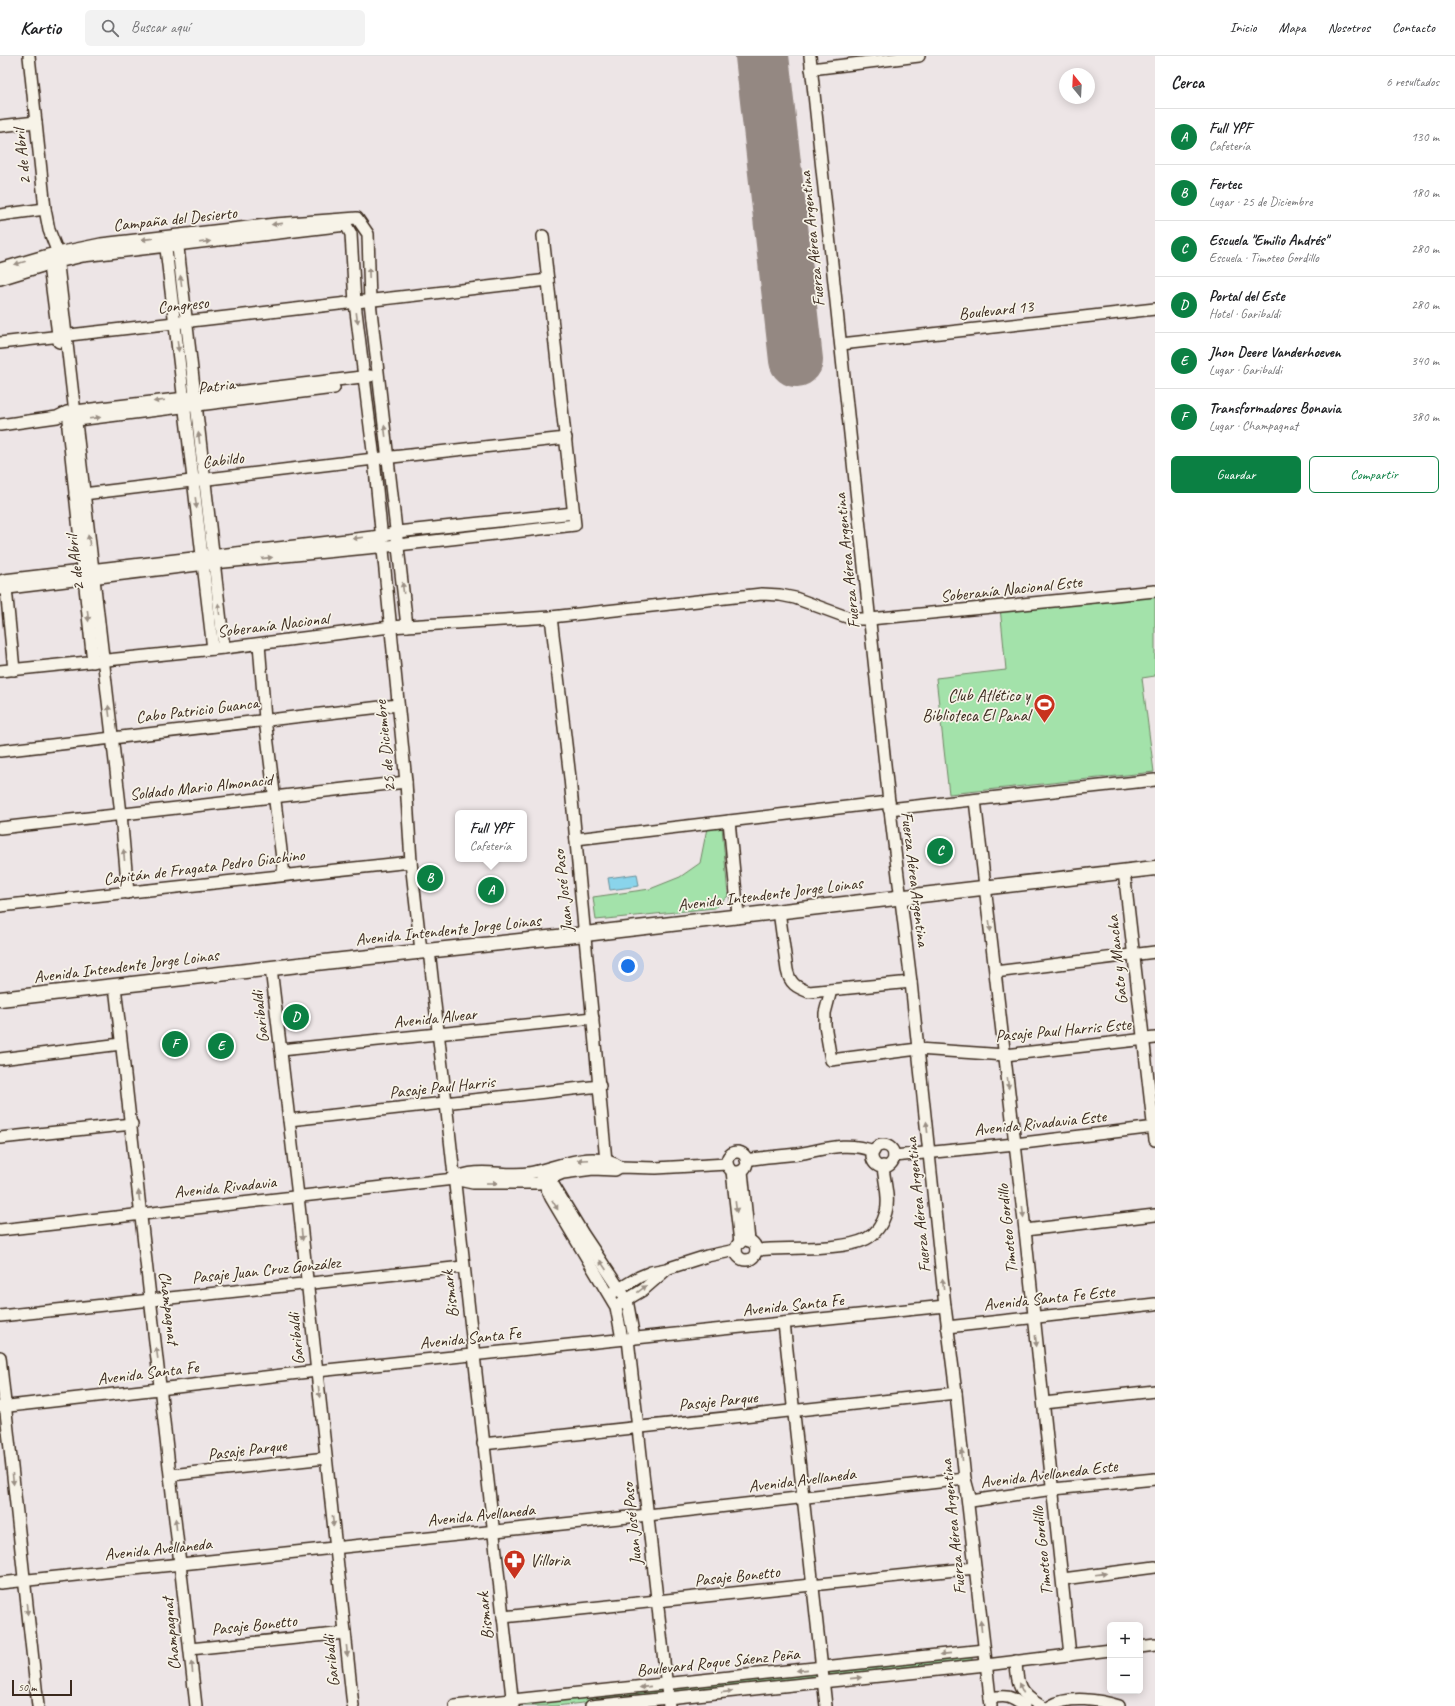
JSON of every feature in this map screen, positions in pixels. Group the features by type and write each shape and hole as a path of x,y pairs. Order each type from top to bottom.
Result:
{"main road":[{"name":"Avenida Intendente Jorge Loinas","path":"0,999 585,934 738,915 1155,868"}],"street":[{"name":"2 de Abril","path":"29,56 45,209 53,258 62,335 68,416 80,495 98,662 112,737 128,893"},
{"name":"Fuerza Aérea Argentina","path":"810,56 889,806 911,982 945,1306 956,1392 964,1479 991,1702"},
{"path":"811,68 895,57 919,56"},
{"path":"0,126 36,122"},
{"path":"0,215 45,209"},
{"name":"Campaña del Desierto","path":"0,269 53,258 83,256 275,224 357,218 368,234 370,302"},
{"name":"Campaña del Desierto","path":"171,242 346,225"},
{"name":"25 de Diciembre","path":"346,225 351,234 355,303 374,459 406,782 411,862 425,951"},
{"path":"14,670 4,584 381,541 398,545 575,524 543,236"},
{"path":"171,242 218,648"},
{"name":"Campaña del Desierto","path":"0,279 53,258"},
{"name":"Congreso","path":"0,343 370,302 548,280"},
{"path":"370,302 407,626"},
{"name":"Boulevard 13","path":"841,344 1155,309"},
{"name":"Patria","path":"0,425 379,379"},
{"name":"Cabildo","path":"80,495 374,459 566,438"},
{"path":"381,541 396,532 574,512"},
{"name":"Soberanía Nacional Este","path":"551,617 762,594 780,594 852,619 870,619 1155,591"},
{"name":"Soberanía Nacional","path":"0,671 98,662 258,644 390,627 551,617"},
{"name":"Juan José Paso","path":"551,617 576,839 606,1161"},
{"path":"258,644 265,719 284,875"},
{"name":"Cabo Patricio Guanca","path":"0,751 265,719 398,705"},
{"path":"576,839 729,821 889,806 975,800 1155,780"},
{"name":"Soldado Mario Almonacid","path":"0,828 406,782"},
{"name":"Timoteo Gordillo","path":"975,800 1025,1230 1033,1317 1044,1403 1070,1655"},
{"path":"729,821 738,915"},
{"name":"Capitán de Fragata Pedro Giachino","path":"0,906 411,862"},
{"name":"Gato y Mancha","path":"1124,871 1155,1140"},
{"path":"779,911 788,974 794,986 809,992 911,982"},
{"name":"Bismark","path":"425,951 438,1035 446,1104 512,1703"},
{"path":"996,972 1155,952"},
{"name":"Garibaldi","path":"271,968 298,1196 353,1706"},
{"name":"Champagnat","path":"115,986 132,1124 140,1214 162,1388 196,1706"},
{"name":"Pasaje Paul Harris Este","path":"831,990 825,1013 825,1025 831,1060 918,1049 1005,1055 1155,1038"},
{"name":"Avenida Alvear","path":"281,1050 593,1018"},
{"path":"0,1059 122,1044"},
{"name":"Pasaje Paul Harris","path":"289,1120 600,1086"},
{"path":"0,1138 132,1124"},
{"name":"Avenida Rivadavia Este","path":"930,1152 1015,1144 1154,1127"},
{"path":"746,1160 797,1154 844,1145 874,1151"},
{"path":"886,1145 892,1149 894,1156 892,1162 886,1166 882,1166 874,1161 874,1151 878,1146 886,1145"},
{"path":"894,1156 930,1152"},
{"path":"733,1169 746,1166 746,1160 742,1154 733,1153 728,1158 733,1169 745,1246"},
{"name":"Avenida Rivadavia","path":"454,1179 463,1174 528,1173 578,1160 606,1161 615,1163 620,1167"},
{"path":"614,1291 639,1277 659,1270 745,1246 848,1244 866,1239 878,1228 886,1212 887,1203 882,1166"},
{"name":"Avenida Rivadavia","path":"0,1230 454,1179 473,1183 539,1183 564,1173 593,1169 615,1170 620,1167 733,1169"},
{"name":"Juan José Paso","path":"541,1169 547,1180 551,1198 614,1291 627,1300 628,1339 669,1702"},
{"path":"1025,1230 1155,1215"},
{"name":"Pasaje Juan Cruz González","path":"0,1316 464,1266"},
{"path":"615,1306 643,1290 666,1269"},
{"name":"Juan José Paso","path":"614,1291 615,1306 628,1339"},
{"name":"Avenida Santa Fe Este","path":"948,1327 1155,1304"},
{"name":"Avenida Santa Fe","path":"3,1407 474,1354 945,1306"},
{"path":"784,1322 826,1706"},
{"path":"0,1357 3,1407 38,1706"},
{"path":"1044,1403 1155,1391"},
{"name":"Pasaje Parque","path":"483,1444 956,1392"},
{"name":"Pasaje Parque","path":"171,1475 326,1458"},
{"name":"Avenida Avellaneda Este","path":"964,1479 970,1501 1053,1489 1155,1479"},
{"name":"Avenida Avellaneda","path":"0,1583 648,1515 803,1496 964,1479"},
{"path":"1063,1579 1155,1567"},
{"name":"Pasaje Bonetto","path":"502,1617 975,1568"},
{"name":"Pasaje Bonetto","path":"190,1649 345,1633"},
{"path":"1143,1647 1155,1646"},
{"name":"Boulevard Roque Sáenz Peña","path":"455,1706 512,1703 667,1684 984,1650"},
{"name":"Boulevard Roque Sáenz Peña","path":"591,1706 669,1702 824,1682 1107,1650"},
{"path":"1016,1661 1016,1675 1020,1689 1027,1698 1041,1706"},
{"path":"991,1702 1002,1696 1011,1697 1024,1706"},
{"path":"1051,1706 1058,1702 1081,1700 1110,1703 1119,1706"}],"green space":[{"name":"Club Atlético y Biblioteca El Panal","path":"1155,591 1155,676 1142,678 1154,772 949,794 936,678 1006,670 1000,607"},
{"path":"722,827 728,896 715,908 596,920 593,897 650,889 680,877 700,863 707,828"},
{"path":"972,1656 972,1661 555,1706 496,1706"}],"water":[{"path":"637,874 639,886 610,890 608,878"}],"runway":[{"path":"762,56 796,360"}],"place":[{"name":"Club Atlético y Biblioteca El Panal","path":"1045,724"},
{"name":"Escuela \"Emilio Andrés\"","path":"940,851"},
{"name":"Fertec","path":"430,878"},
{"name":"Full YPF","path":"491,890"},
{"name":"Portal del Este","path":"296,1017"},
{"name":"Transformadores Bonavia","path":"175,1044"},
{"name":"Jhon Deere Vanderhoeven","path":"221,1046"},
{"name":"Villoria","path":"515,1580"}]}
